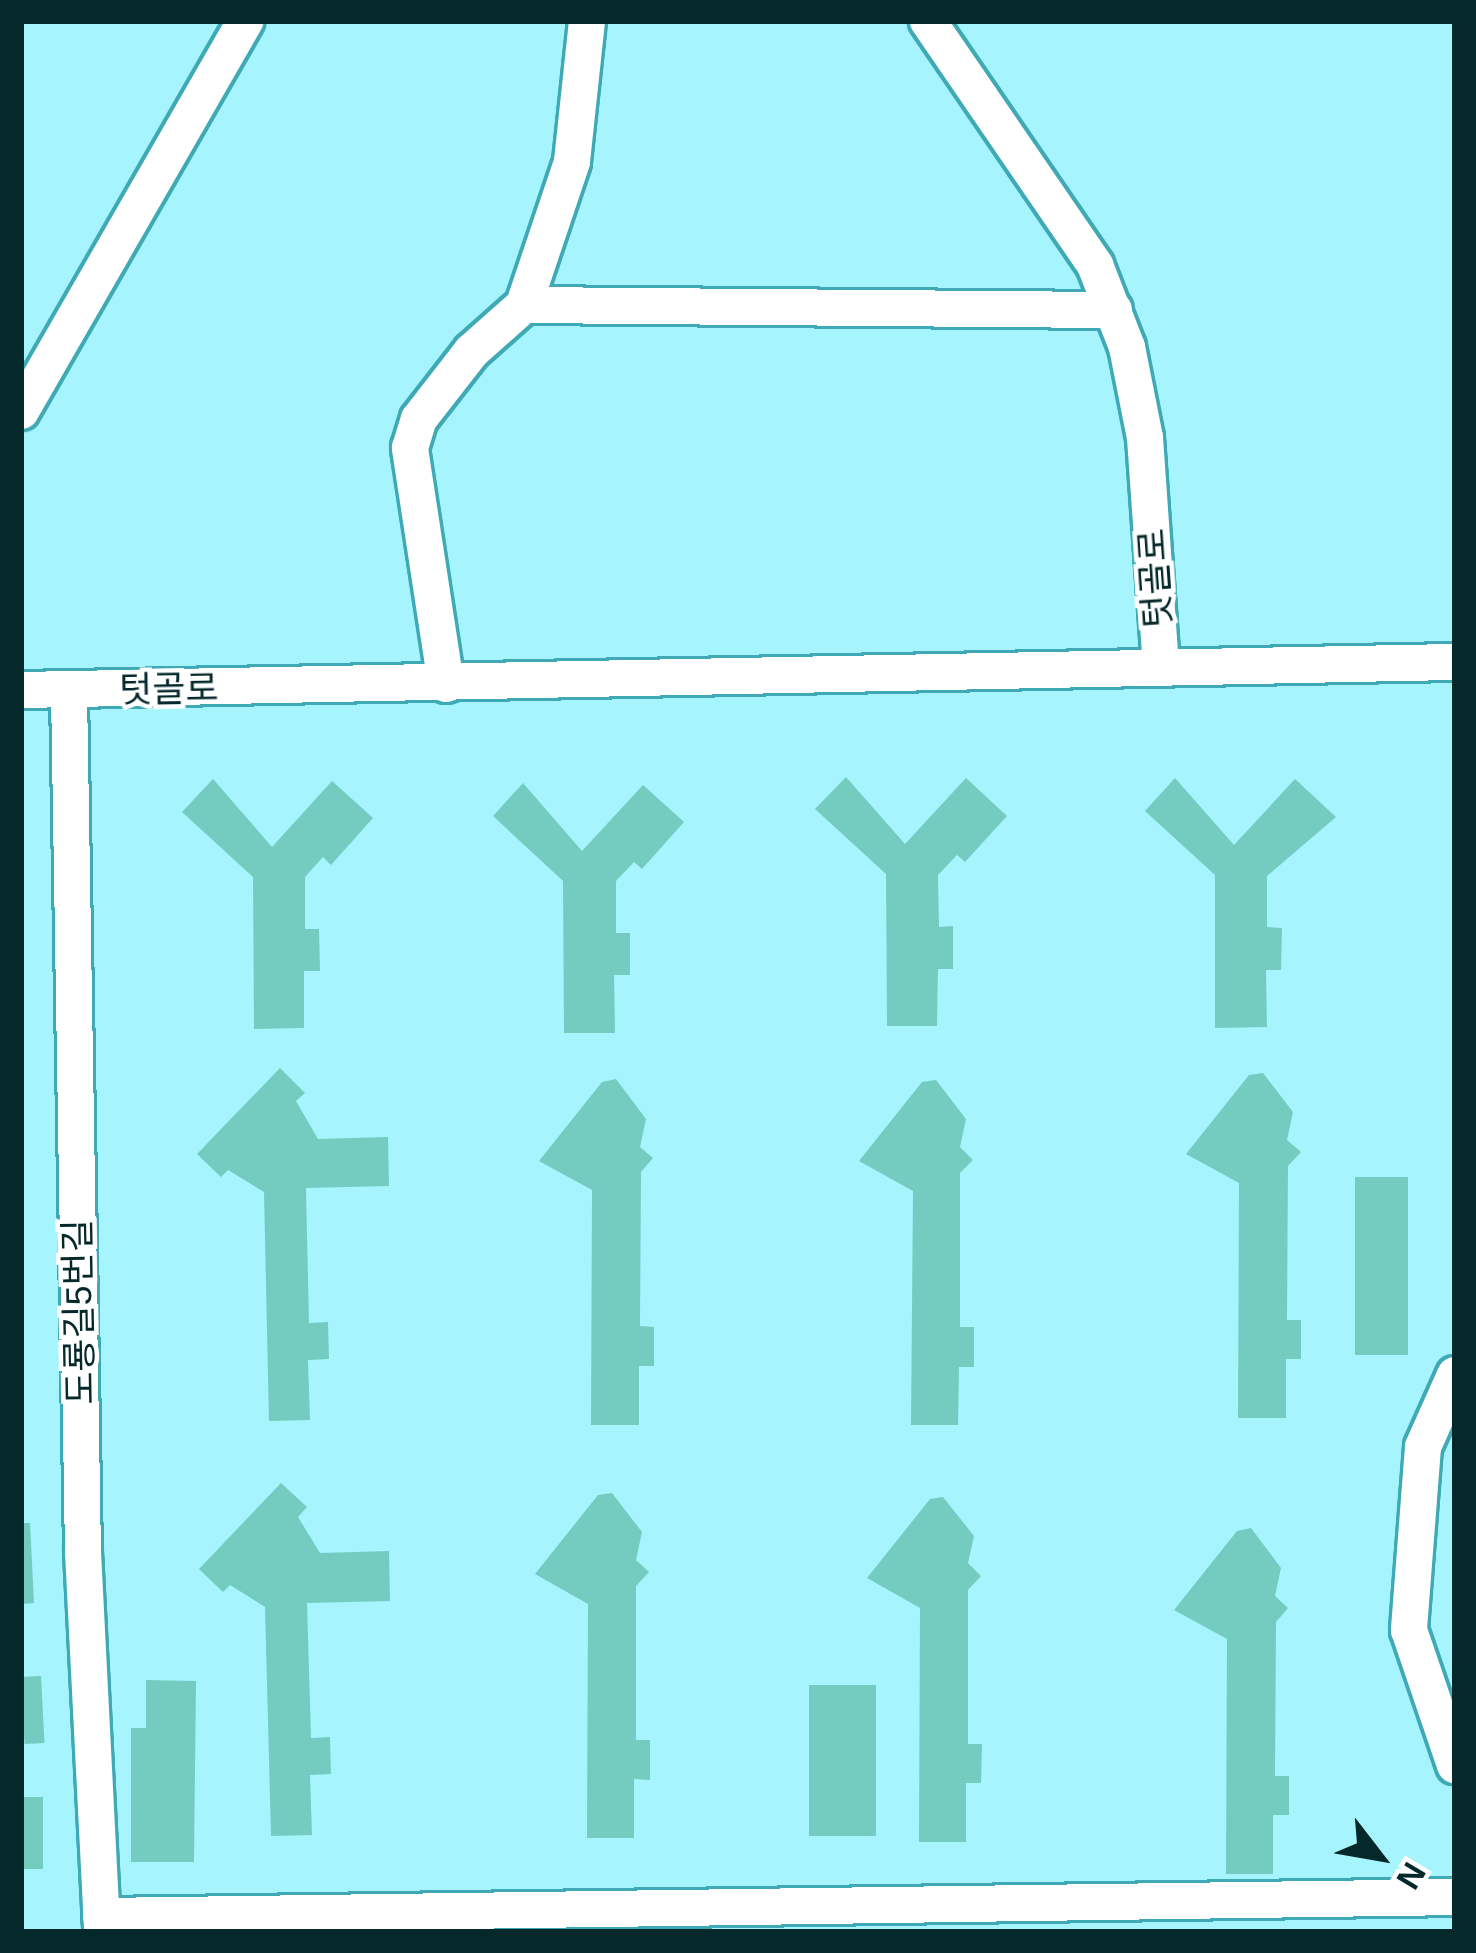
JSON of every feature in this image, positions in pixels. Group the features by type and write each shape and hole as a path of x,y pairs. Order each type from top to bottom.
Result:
{"street":[{"path":"21,411 245,21"},
{"path":"446,684 410,448 419,419 472,351 524,305 572,162 587,21"},
{"name":"텃골로","path":"21,690 1161,665 1140,392 1114,310 1066,219 928,21"},
{"path":"524,305 1114,310"},
{"path":"1161,665 1455,662"},
{"name":"도룡길5번길","path":"69,691 82,1552 102,1924"},
{"path":"1455,1376 1423,1447 1409,1630 1455,1765"},
{"path":"102,1924 1455,1897"}],"building":[{"path":"846,777 905,844 966,778 1007,816 965,862 957,855 938,875 939,927 953,926 953,969 938,969 937,1026 887,1026 886,874 815,809"},
{"path":"1175,778 1234,845 1295,779 1336,817 1267,876 1267,927 1282,928 1281,970 1266,970 1267,1027 1215,1028 1215,875 1145,811"},
{"path":"213,779 272,847 332,781 373,818 331,865 323,857 305,877 305,929 319,929 320,971 304,971 304,1028 254,1029 253,877 182,812"},
{"path":"523,783 582,851 643,785 684,822 642,869 634,862 616,881 616,933 630,933 630,975 614,975 615,1033 564,1033 563,881 493,816"},
{"path":"280,1068 305,1093 296,1101 318,1139 388,1137 389,1186 306,1188 309,1323 328,1322 329,1359 308,1360 310,1420 269,1421 264,1192 228,1170 221,1177 197,1154"},
{"path":"1263,1073 1293,1112 1287,1140 1301,1152 1288,1166 1287,1320 1301,1320 1301,1359 1286,1359 1286,1418 1238,1418 1239,1183 1186,1154 1249,1075"},
{"path":"616,1079 646,1119 640,1147 653,1158 641,1172 640,1326 654,1327 654,1366 639,1366 639,1425 591,1425 592,1190 539,1161 602,1082"},
{"path":"936,1080 966,1119 960,1147 973,1160 960,1173 960,1327 974,1327 974,1367 959,1367 958,1425 911,1425 913,1191 859,1161 922,1082"},
{"path":"1355,1177 1408,1177 1408,1355 1355,1355"},
{"path":"281,1483 307,1507 298,1517 320,1553 389,1551 390,1601 307,1603 311,1738 330,1737 331,1774 310,1775 312,1835 271,1836 265,1607 230,1585 223,1592 199,1569"},
{"path":"612,1493 642,1532 636,1560 649,1572 636,1586 636,1740 650,1740 650,1780 634,1779 634,1838 587,1838 588,1604 535,1574 598,1495"},
{"path":"943,1497 974,1536 968,1563 981,1576 968,1590 968,1744 982,1744 981,1783 966,1783 966,1842 919,1842 920,1608 867,1578 930,1499"},
{"path":"21,1523 30,1523 34,1603 21,1604"},
{"path":"1251,1528 1281,1568 1275,1596 1288,1608 1276,1622 1275,1776 1289,1776 1289,1815 1273,1815 1273,1874 1226,1874 1227,1639 1174,1610 1237,1531"},
{"path":"41,1676 45,1743 25,1744 21,1677"},
{"path":"146,1680 196,1681 194,1862 131,1862 131,1728 146,1728"},
{"path":"809,1685 876,1685 876,1836 809,1836"},
{"path":"21,1797 43,1797 43,1869 21,1869"}]}
